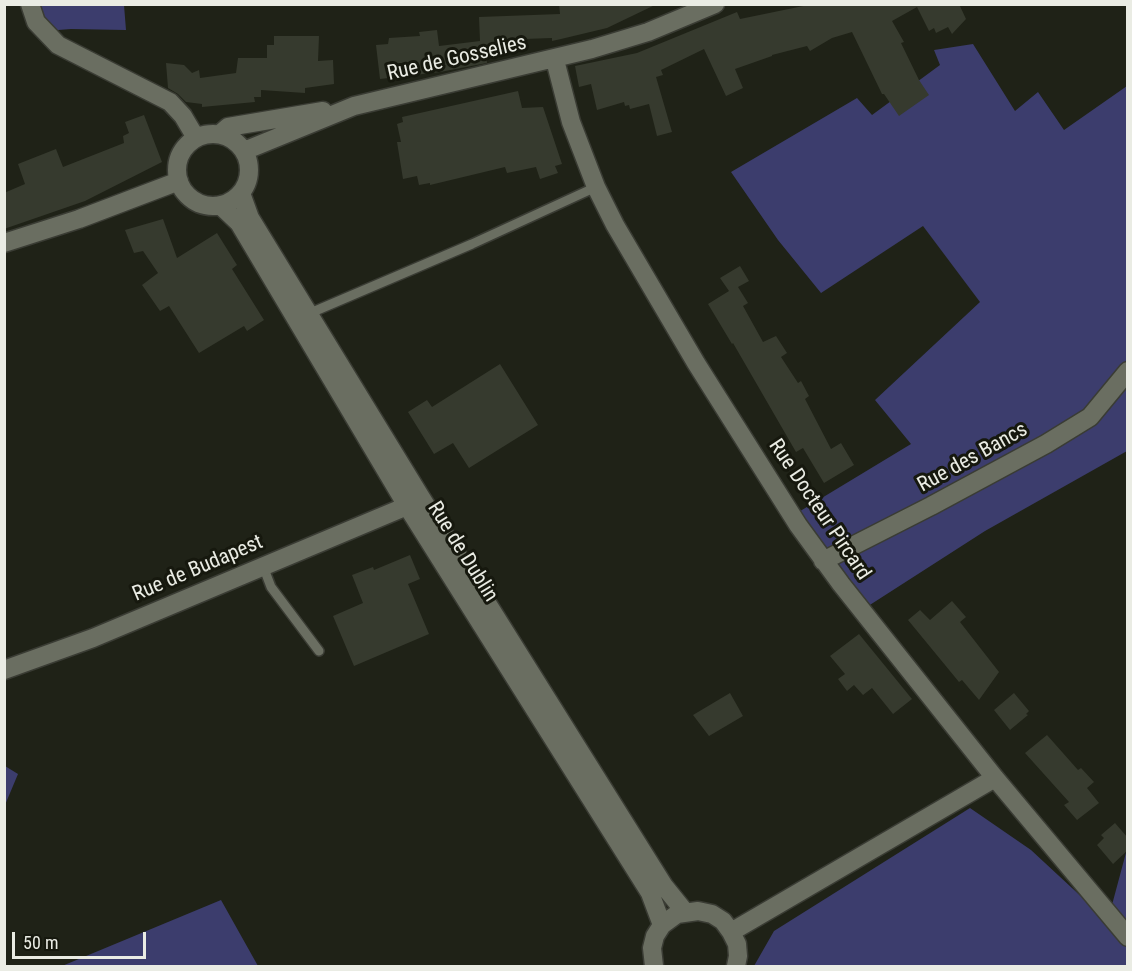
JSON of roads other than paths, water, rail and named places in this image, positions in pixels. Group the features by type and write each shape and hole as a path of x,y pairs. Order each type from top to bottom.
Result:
{"street":[{"path":"30,4 36,22 58,45 170,102 183,116 196,138"},
{"name":"Rue de Gosselies","path":"244,151 354,106 555,60 627,39 677,11 715,4"},
{"name":"Rue Docteur Pircard","path":"555,60 571,122 596,187 615,225 696,363 798,525 823,561 995,778 1128,937"},
{"path":"220,134 228,127 354,106"},
{"path":"213,133 220,134 236,141 244,151 249,162 246,187 231,201 220,205 199,204 189,197 179,181 177,163 182,151 190,141 213,133"},
{"path":"4,243 80,219 179,181"},
{"name":"Rue de Dublin","path":"241,193 250,218 308,314 664,886 685,912"},
{"name":"Rue de Dublin","path":"220,205 239,223 407,506 650,893 662,925"},
{"name":"Rue des Bancs","path":"823,561 1046,444 1090,417 1128,371"},
{"name":"Rue de Budapest","path":"4,670 93,638 407,506"},
{"path":"732,932 995,778"},
{"path":"654,966 652,948 655,936 662,925 685,912 699,911 712,914 723,921 732,932 737,944 736,966"}],"lane":[{"path":"308,314 472,244 596,187"},
{"path":"263,566 271,587 319,651"}]}
